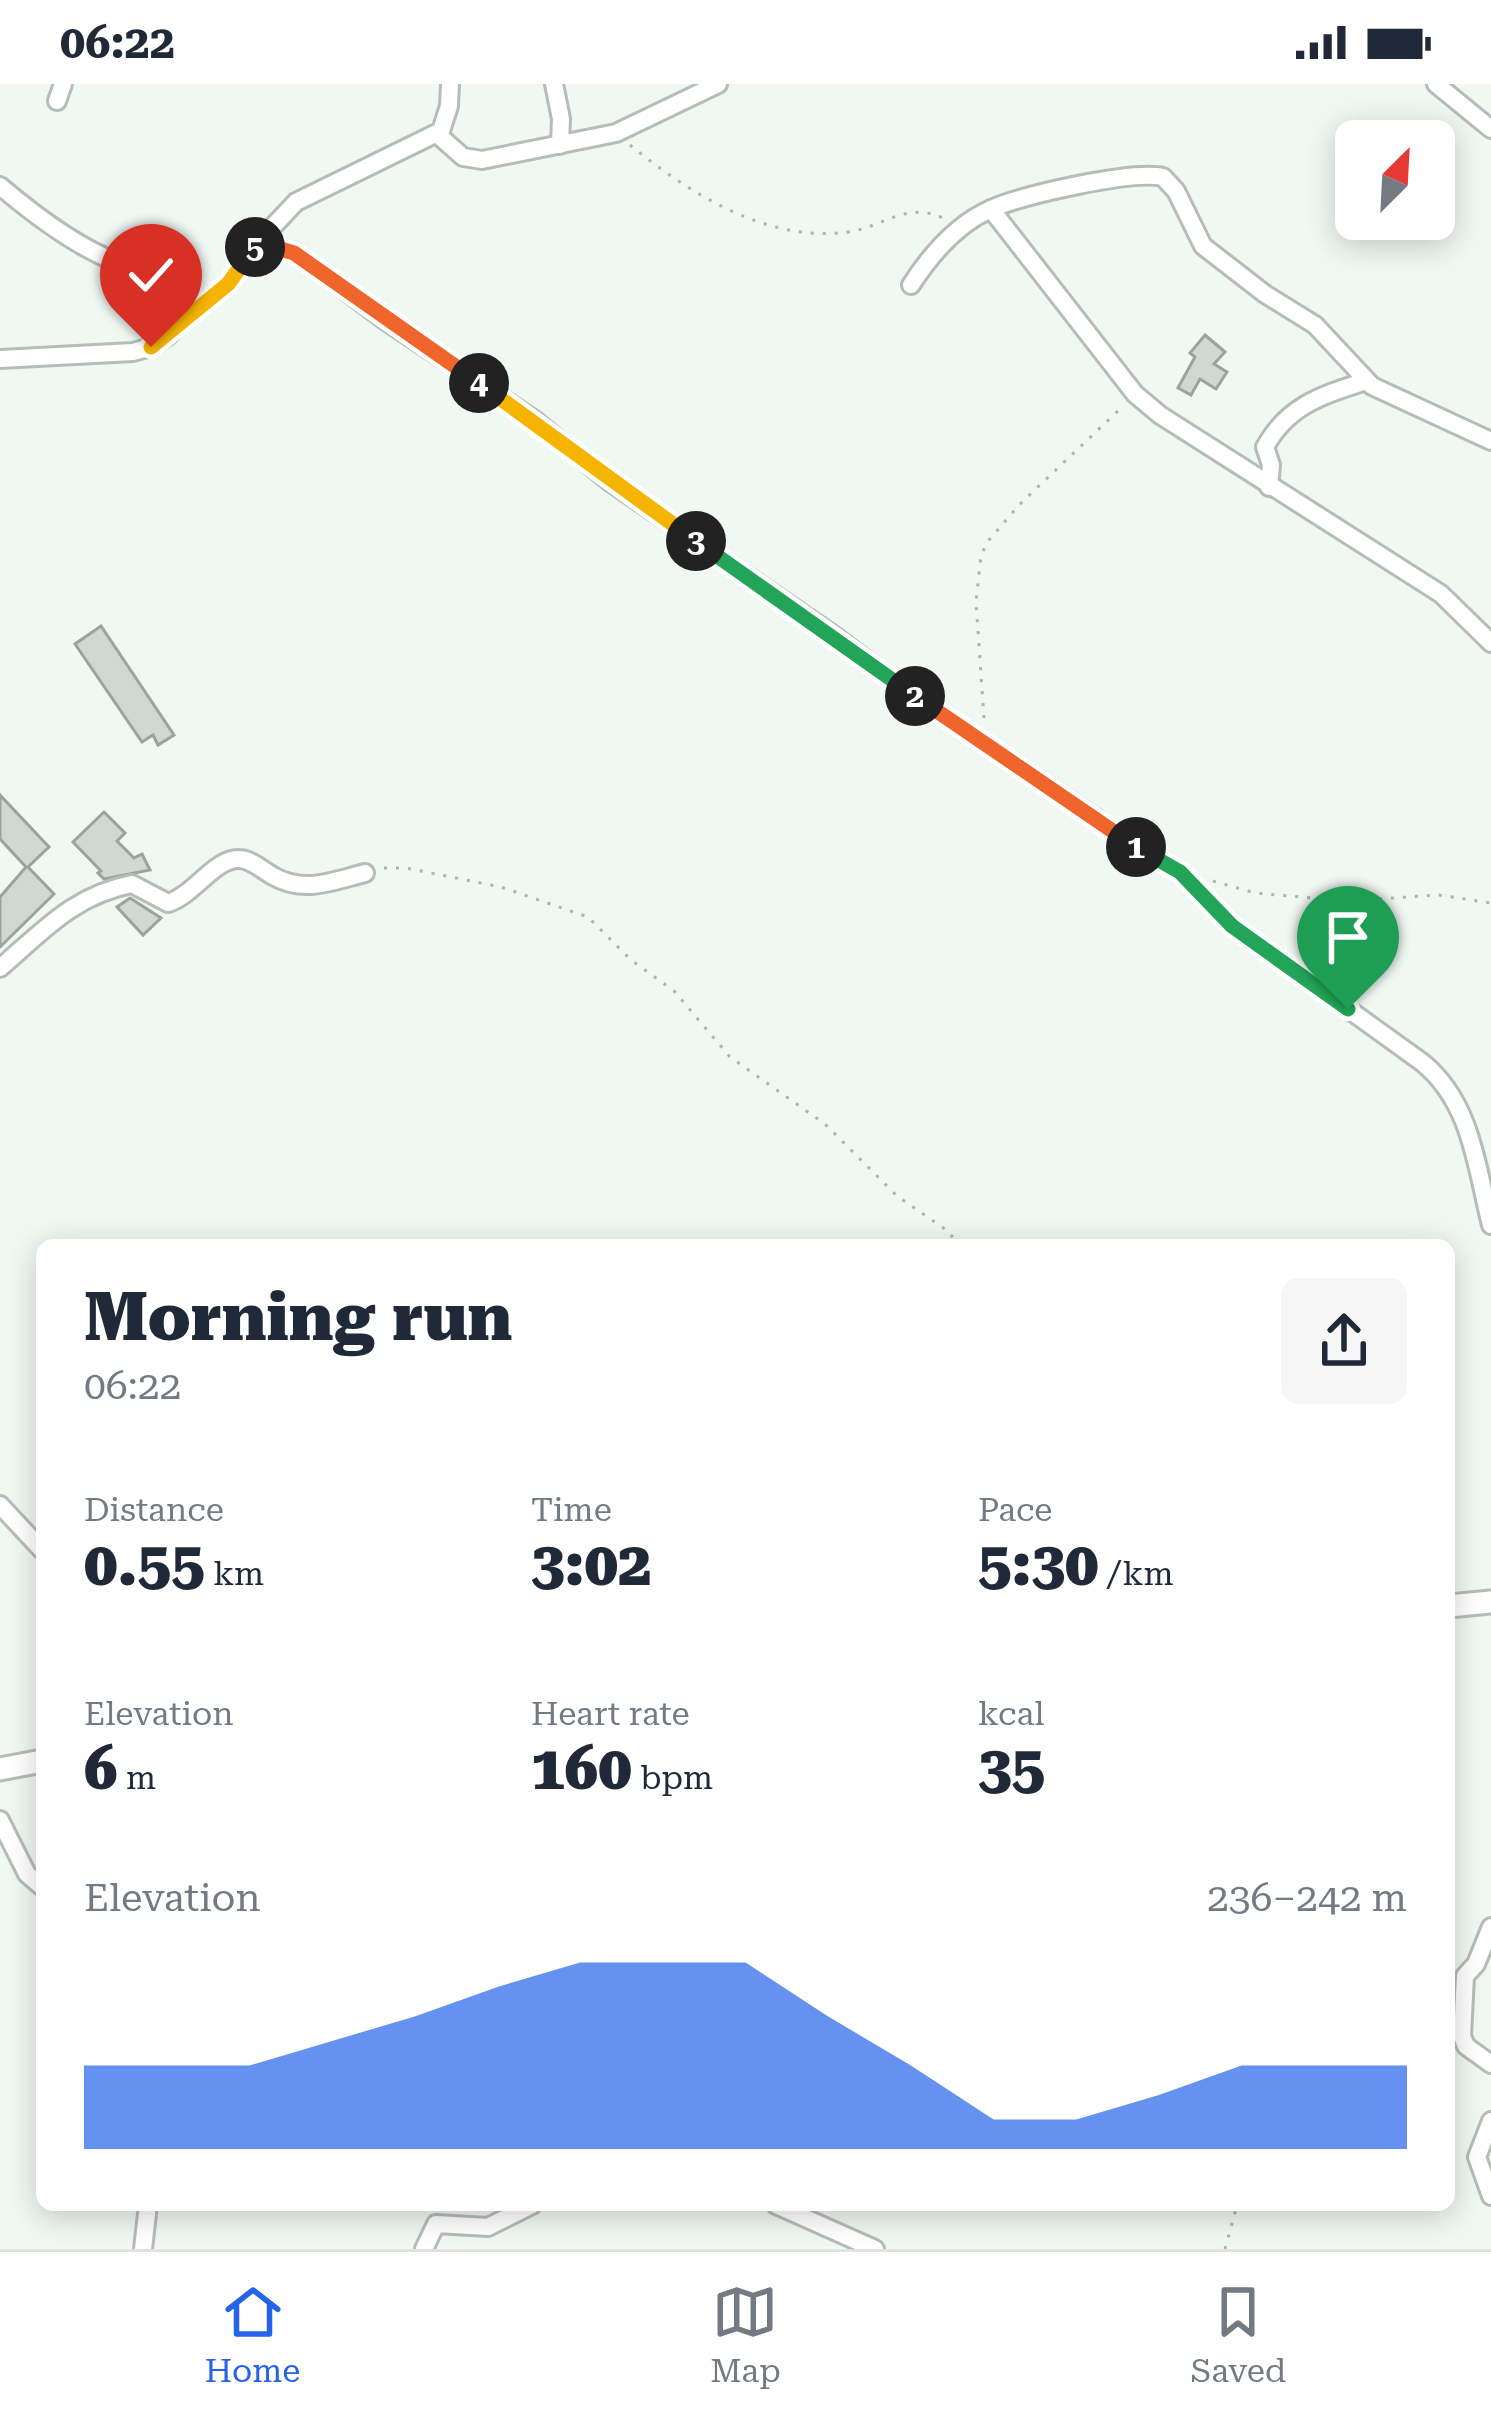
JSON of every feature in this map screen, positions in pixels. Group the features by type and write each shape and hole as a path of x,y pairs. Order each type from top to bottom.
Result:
{"street":[{"path":"0,359 151,347 228,284 283,213 312,191 437,134 448,113 450,84"},
{"path":"554,84 560,145"},
{"path":"437,134 474,161 616,133 718,84"},
{"path":"1436,84 1491,129"},
{"path":"911,285 947,239 992,209 1130,174 1163,177 1177,191 1203,246 1315,326 1366,381 1491,440"},
{"path":"0,186 37,217 115,262 166,270 178,288 184,317"},
{"path":"992,209 1136,394 1160,415 1441,594 1491,643"},
{"path":"260,243 294,253 536,421 610,482 1124,841 1180,872 1232,926 1447,1082 1465,1118 1491,1225"},
{"path":"1269,487 1271,465 1265,447 1285,419 1315,398 1366,381"},
{"path":"0,968 68,908 110,889 132,884 168,903 190,893 221,864 235,859 300,886 365,873"},
{"path":"0,1505 36,1544"},
{"path":"1455,1605 1491,1602"},
{"path":"0,1769 36,1762"},
{"path":"0,1820 27,1874 36,1882"},
{"path":"1491,1927 1465,1976 1462,2036 1466,2046 1491,2064"},
{"path":"1491,2121 1477,2157 1491,2196"},
{"path":"143,2249 147,2211"},
{"path":"424,2249 436,2224 488,2227 520,2211"},
{"path":"790,2211 875,2249"}],"path":[{"path":"616,133 665,173 774,229 820,235 863,230 893,214 924,211 962,228"},
{"path":"995,749 981,710 976,602 981,555 1019,505 1136,394"},
{"path":"365,873 394,866 469,879 563,905 588,917 631,960 674,991 730,1057 826,1124 897,1196 954,1239"},
{"path":"1180,872 1255,892 1346,901 1438,896 1491,903"},
{"path":"1225,2249 1236,2211"}],"building":[{"path":"1205,335 1225,352 1214,364 1227,372 1216,389 1200,379 1191,395 1178,388 1195,357 1190,353"},
{"path":"101,626 174,735 158,745 153,735 142,742 75,644"},
{"path":"0,795 49,847 28,867 54,894 0,947 0,897 26,867 0,839"},
{"path":"104,812 125,833 117,841 134,858 142,854 150,870 104,879 73,842"},
{"path":"130,898 161,918 143,935 117,907"}],"route":[{"path":"151,347 228,284 260,243 294,253 536,421 610,482 906,690 1124,841 1180,872 1232,926 1348,1009"}]}
